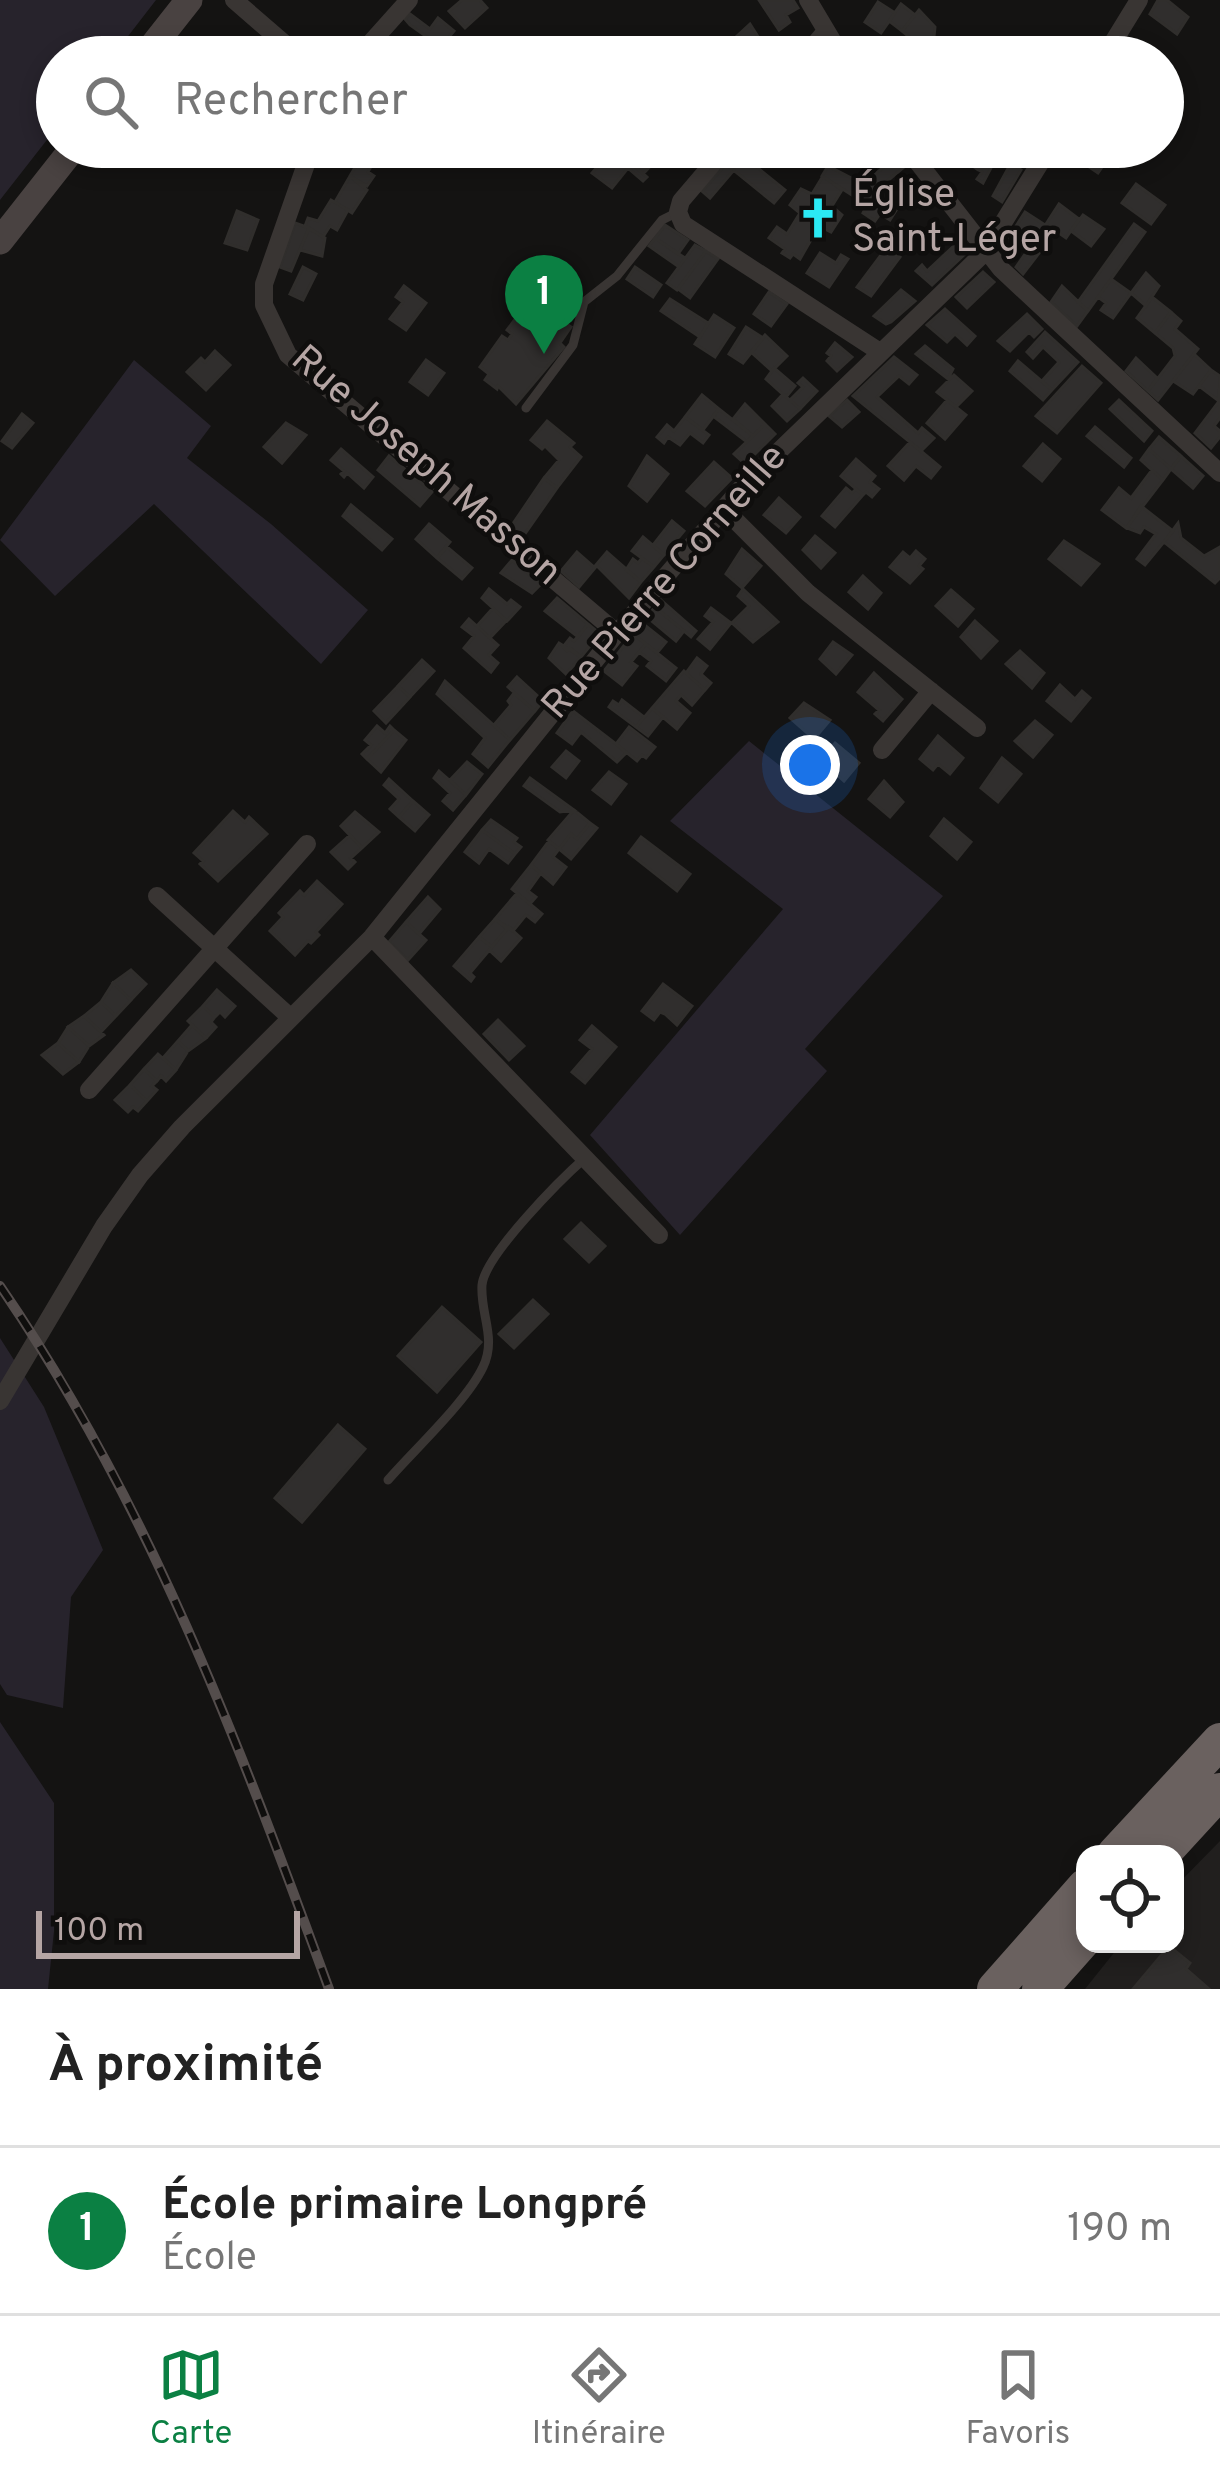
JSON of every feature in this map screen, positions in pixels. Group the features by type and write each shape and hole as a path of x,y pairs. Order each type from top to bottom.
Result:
{"highway":[{"path":"1123,1845 1220,1741"},
{"path":"1170,1845 1220,1791"},
{"path":"994,1989 1076,1897"},
{"path":"1040,1989 1076,1948"}],"street":[{"path":"161,36 189,0"},
{"path":"234,0 276,36"},
{"path":"377,36 409,0"},
{"path":"808,0 829,36"},
{"path":"1117,36 1139,0"},
{"path":"822,36 826,31"},
{"path":"0,241 57,168"},
{"name":"Rue Joseph Masson","path":"305,168 264,284 264,305 288,355 617,633"},
{"path":"709,168 681,201 683,224 880,352"},
{"path":"922,168 985,252 1220,473"},
{"name":"Rue Pierre Corneille","path":"0,1401 104,1226 140,1175 372,937 617,633 724,509 985,252 1037,168"},
{"path":"724,509 808,593 977,728"},
{"path":"882,750 931,691"},
{"path":"89,1090 308,844"},
{"path":"158,896 291,1018"},
{"path":"372,937 659,1235"}],"lane":[{"path":"526,408 573,345 584,302 616,276 662,220 679,212"},
{"path":"388,1480 483,1368 490,1342 482,1280 490,1264 556,1184 586,1157"}],"shaded area":[{"path":"0,0 156,0 128,36 36,36 36,154 0,200"},
{"path":"134,360 211,426 187,458 368,610 321,664 154,504 55,596 0,540"},
{"path":"749,741 943,896 805,1049 827,1071 680,1235 590,1135 783,909 670,821"},
{"path":"0,1338 44,1407 103,1550 71,1597 63,1708 7,1695 0,1684"},
{"path":"0,1722 54,1803 54,1931 48,1989 0,1989"},
{"path":"1220,1841 1220,1989 1085,1989 1114,1953 1184,1953 1184,1878"}],"building":[{"path":"462,0 480,0 487,8 465,28 449,11"},
{"path":"759,0 793,0 798,8 786,15 790,22 779,30"},
{"path":"1158,0 1167,0 1188,17 1177,34 1150,14"},
{"path":"878,2 895,13 881,33 865,22"},
{"path":"901,4 915,15 902,31 889,21"},
{"path":"919,10 935,27 934,36 908,36 902,31"},
{"path":"410,14 430,29 438,18 454,31 450,36 426,36 405,19"},
{"path":"750,24 758,36 737,36"},
{"path":"355,168 370,168 368,172 374,176 367,186 350,176"},
{"path":"596,168 628,168 612,188 592,173"},
{"path":"628,168 637,168 647,177 643,181"},
{"path":"722,168 734,170 710,198 702,191"},
{"path":"731,168 758,168 785,190 774,203"},
{"path":"832,168 863,184 883,168 903,168 866,204 822,176"},
{"path":"991,168 983,183 977,179 982,172 977,169"},
{"path":"1008,168 1021,170 1002,202 993,196"},
{"path":"350,176 367,190 352,213 335,202"},
{"name":"Église Saint-Léger","path":"823,176 842,190 832,206 842,215 831,232 819,226 800,259 793,254 790,258 769,238 777,227 787,234 800,213 790,205 801,189 812,194"},
{"path":"1136,184 1165,205 1151,224 1122,203"},
{"path":"873,193 897,209 890,220 880,214 875,221 863,213"},
{"path":"331,200 348,210 337,230 330,226 323,237 305,226 308,218 318,221"},
{"path":"1059,204 1079,219 1066,238 1046,224"},
{"path":"237,211 258,220 247,250 225,243"},
{"path":"1025,212 1045,225 1029,249 1009,237"},
{"path":"1083,215 1104,229 1091,246 1071,231"},
{"path":"295,223 309,228 291,271 280,267"},
{"path":"1046,224 1056,231 1023,274 1016,267"},
{"path":"1134,224 1145,232 1088,311 1078,302"},
{"path":"665,225 688,240 678,254 655,238"},
{"path":"309,228 325,238 322,256 300,250"},
{"path":"655,238 685,258 679,267 649,246"},
{"path":"956,244 966,253 932,285 916,271 922,265 927,271"},
{"path":"695,245 706,251 677,290 667,283"},
{"path":"887,247 900,257 871,296 857,287"},
{"path":"706,251 718,259 690,298 678,289"},
{"path":"820,253 836,263 841,255 848,259 829,287 807,273"},
{"path":"303,267 316,274 303,300 290,294"},
{"path":"635,267 661,285 653,297 627,279"},
{"path":"983,272 994,282 967,308 956,297"},
{"path":"1146,273 1159,286 1146,306 1131,293"},
{"path":"1111,279 1131,293 1113,318 1101,310 1106,303 1098,297"},
{"path":"404,286 426,303 406,330 390,319 403,302 396,297"},
{"path":"1062,286 1088,311 1077,326 1051,302"},
{"path":"901,290 915,301 886,324 874,316"},
{"path":"769,292 787,304 771,326 754,314"},
{"path":"547,297 559,305 554,312 560,316 565,309 572,314 565,323 571,327 560,343 564,347 516,404 485,380 489,374 480,367 502,336 508,340 512,334 507,330 530,299 540,306"},
{"path":"1152,297 1171,312 1155,333 1137,318"},
{"path":"670,299 708,323 700,337 661,311"},
{"path":"945,309 975,336 967,345 955,334 947,342 927,325"},
{"path":"1171,312 1181,321 1175,329 1198,349 1158,400 1148,391 1175,356 1173,348 1155,333"},
{"path":"1027,314 1042,329 1034,337 1029,332 1010,351 998,341"},
{"path":"714,315 734,328 715,357 695,344"},
{"path":"746,327 763,338 743,363 729,354"},
{"path":"1045,332 1078,362 1052,390 1042,381 1059,362 1043,347 1033,358 1027,352"},
{"path":"765,335 787,356 772,371 751,352"},
{"path":"835,343 852,357 837,371 827,361"},
{"path":"925,346 953,369 948,379 916,354"},
{"path":"215,351 230,365 206,390 187,372"},
{"path":"1194,354 1211,370 1193,394 1173,381"},
{"path":"894,357 917,375 909,384 899,376 877,397 918,433 922,428 934,438 921,451 853,396"},
{"path":"1136,358 1157,378 1148,391 1126,371"},
{"path":"426,360 444,373 428,395 410,382"},
{"path":"1018,361 1052,390 1043,400 1010,371"},
{"path":"1082,366 1101,383 1057,433 1036,416"},
{"path":"774,368 795,386 786,397 766,379"},
{"path":"1211,370 1220,376 1219,401 1199,386"},
{"path":"954,375 972,391 956,407 937,392"},
{"path":"803,378 817,391 800,409 790,400 803,387 798,383"},
{"path":"783,394 800,409 787,421 772,406"},
{"path":"702,395 719,409 703,430 685,417"},
{"path":"847,400 859,412 842,427 829,416"},
{"path":"947,400 966,415 945,439 927,423"},
{"path":"1119,400 1152,431 1144,441 1110,409"},
{"path":"1220,400 1220,418 1214,426 1220,437 1211,448 1195,433"},
{"path":"745,404 765,424 753,436 733,419"},
{"path":"719,409 753,436 747,442 713,416"},
{"path":"22,414 33,423 12,448 2,441"},
{"path":"685,417 709,435 703,443 690,433 680,445 668,437 664,443 657,437 667,425 674,431"},
{"path":"547,421 574,443 570,447 581,457 557,488 544,478 559,460 531,440"},
{"path":"286,423 306,435 282,463 264,447"},
{"path":"765,424 775,434 745,464 734,454"},
{"path":"1095,427 1131,458 1124,467 1087,436"},
{"path":"1159,437 1181,456 1171,469 1149,449"},
{"path":"910,442 940,467 931,478 916,466 904,480 888,466"},
{"path":"1043,444 1060,459 1042,481 1024,466"},
{"path":"341,449 373,477 364,488 347,473 344,477 344,471 331,460"},
{"path":"1149,449 1171,469 1163,480 1141,460"},
{"path":"389,456 432,492 420,506 378,470"},
{"path":"647,456 668,474 647,501 629,486"},
{"path":"1181,456 1203,476 1193,488 1171,469"},
{"path":"856,459 875,476 870,482 879,489 872,497 841,476"},
{"path":"714,462 732,478 705,506 687,491"},
{"path":"1152,470 1163,480 1126,528 1102,510 1119,488 1131,498"},
{"path":"544,478 557,488 522,538 510,528"},
{"path":"846,488 863,495 835,527 822,516"},
{"path":"779,498 800,517 786,533 764,515"},
{"path":"351,505 392,539 382,550 343,516"},
{"path":"1141,506 1173,531 1145,565 1137,559 1156,534 1144,527 1140,533 1127,528"},
{"path":"672,521 684,531 664,555 653,545"},
{"path":"1178,523 1181,538 1204,556 1220,547 1220,578 1215,583 1164,542"},
{"path":"429,524 450,542 437,558 416,539"},
{"path":"815,536 835,553 821,568 803,550"},
{"path":"643,537 664,555 654,567 632,551"},
{"path":"1064,541 1099,564 1081,585 1049,559"},
{"path":"447,547 472,568 462,579 437,558"},
{"path":"742,549 761,566 742,588 726,574"},
{"path":"916,551 925,559 919,566 923,569 910,583 890,567 903,552 910,558"},
{"path":"577,552 595,568 579,587 561,571"},
{"path":"607,552 641,582 629,598 596,565"},
{"path":"642,558 654,567 641,582 626,570 633,559 638,563"},
{"path":"512,560 541,584 532,593 501,573"},
{"path":"863,576 881,593 868,609 849,592"},
{"path":"489,589 507,604 511,600 520,607 507,621 482,598"},
{"path":"743,589 778,622 753,642 732,623 749,606 738,596"},
{"path":"951,590 973,609 958,626 936,606"},
{"path":"557,598 588,624 578,637 545,611"},
{"path":"661,600 696,631 691,637 655,607"},
{"path":"655,607 684,631 676,641 647,617"},
{"path":"493,608 506,621 490,638 477,626"},
{"path":"711,608 731,623 710,649 698,639 713,622 705,616"},
{"path":"469,619 498,645 489,655 498,663 491,672 464,648 474,636 462,627"},
{"path":"975,621 997,641 981,658 961,637"},
{"path":"642,623 666,642 657,653 633,634"},
{"path":"588,624 600,634 581,657 570,648 567,651 563,647 570,638 574,641"},
{"path":"633,634 646,644 631,662 637,666 622,685 604,671"},
{"path":"833,642 852,655 836,674 820,659"},
{"path":"559,643 581,657 566,674 549,658"},
{"path":"646,644 676,668 666,681 647,666 651,661 639,652"},
{"path":"1020,651 1044,673 1032,688 1006,664"},
{"path":"697,658 707,666 701,674 711,683 705,690 686,673"},
{"path":"422,660 434,671 410,697 398,686"},
{"path":"684,671 705,690 692,705 681,695 676,701 690,713 677,729 652,708"},
{"path":"874,673 902,699 883,721 875,714 879,710 858,692"},
{"path":"517,677 543,701 535,711 508,687"},
{"path":"445,681 510,740 488,767 473,754 485,738 437,694"},
{"path":"1060,685 1075,699 1082,691 1090,698 1071,721 1047,701"},
{"path":"398,686 410,697 386,723 374,711"},
{"path":"514,693 535,711 510,740 494,725 511,705 508,701"},
{"path":"622,700 644,717 636,727 609,707"},
{"path":"804,703 830,720 814,739 790,718"},
{"path":"652,708 663,717 648,736 636,727"},
{"path":"573,711 626,753 617,762 581,732 572,744 557,733"},
{"path":"1035,721 1052,735 1033,757 1015,741"},
{"path":"377,726 385,733 390,726 394,730 367,759 362,754 371,745 365,740"},
{"path":"629,727 655,747 646,758 642,755 637,761 616,744"},
{"path":"394,730 406,740 381,772 367,759"},
{"path":"938,736 963,758 950,774 938,764 933,770 920,759"},
{"path":"835,743 859,763 844,781 820,760"},
{"path":"566,751 579,761 566,778 552,767"},
{"path":"1002,758 1021,774 998,802 981,788"},
{"path":"467,762 482,774 466,795 450,780"},
{"path":"439,771 466,795 453,810 443,801 450,793 434,778"},
{"path":"609,772 626,784 611,804 593,790"},
{"path":"530,778 574,810 560,812 524,786"},
{"path":"389,779 413,801 399,817 390,809 399,799 384,785"},
{"path":"884,781 903,802 890,817 869,799"},
{"path":"413,801 429,815 415,831 399,817"},
{"path":"574,810 590,823 577,839 571,834 559,849 548,840"},
{"path":"233,811 245,822 249,817 267,834 218,881 194,853"},
{"path":"355,812 379,832 362,848 341,826"},
{"path":"944,819 971,842 957,859 931,836"},
{"path":"491,820 517,838 514,842 521,847 515,854 482,830"},
{"path":"590,823 597,828 571,859 559,849 571,834 577,839"},
{"path":"482,830 515,854 508,863 489,849 479,863 465,852"},
{"path":"350,835 362,848 351,858 355,862 348,869 331,852"},
{"path":"641,837 690,874 677,891 629,853"},
{"path":"549,841 559,849 553,857 566,867 553,884 531,865"},
{"path":"531,865 541,873 528,891 536,897 530,904 512,889"},
{"path":"317,881 342,904 316,932 319,935 295,955 270,931 283,917 279,913"},
{"path":"517,893 542,914 535,922 526,915 513,931 495,919"},
{"path":"428,897 440,909 419,934 406,922"},
{"path":"495,919 507,929 492,947 479,937"},
{"path":"406,922 426,940 408,960 389,942"},
{"path":"509,927 521,938 501,961 489,950"},
{"path":"479,937 492,947 470,973 471,981 454,966"},
{"path":"131,970 146,984 131,1000 113,983"},
{"path":"113,983 131,1000 116,1016 101,1002"},
{"path":"663,984 692,1006 677,1025 660,1012 654,1020 642,1011"},
{"path":"217,990 235,1006 225,1017 220,1012 215,1017 203,1006"},
{"path":"101,1002 116,1016 101,1032 84,1016"},
{"path":"203,1006 215,1017 211,1022 216,1027 206,1038 188,1021"},
{"path":"84,1016 104,1035 89,1046 68,1027"},
{"path":"498,1020 524,1046 509,1060 484,1034"},
{"path":"192,1025 206,1038 188,1051 178,1041"},
{"path":"592,1026 616,1047 585,1083 572,1072 592,1049 580,1040"},
{"path":"68,1027 89,1046 79,1062 58,1043"},
{"path":"178,1041 188,1051 176,1070 163,1058"},
{"path":"58,1043 79,1062 63,1074 42,1055"},
{"path":"158,1054 176,1070 166,1081 161,1076 157,1081 144,1069"},
{"path":"144,1069 157,1081 152,1086 157,1090 147,1101 130,1085"},
{"path":"130,1085 147,1101 138,1111 133,1107 128,1112 115,1100"},
{"path":"581,1223 605,1246 589,1262 565,1239"},
{"path":"533,1300 548,1314 514,1348 499,1334"},
{"path":"442,1307 481,1342 437,1392 398,1356"},
{"path":"338,1425 365,1449 302,1522 275,1498"},
{"path":"1163,1953 1178,1953 1190,1963 1186,1969 1209,1989 1133,1989"}],"railway":[{"path":"0,1286 53,1368 146,1539 225,1716 329,1989"}],"place":[{"name":"Église Saint-Léger","path":"818,218"},
{"name":"École primaire Longpré","path":"544,354"}]}
